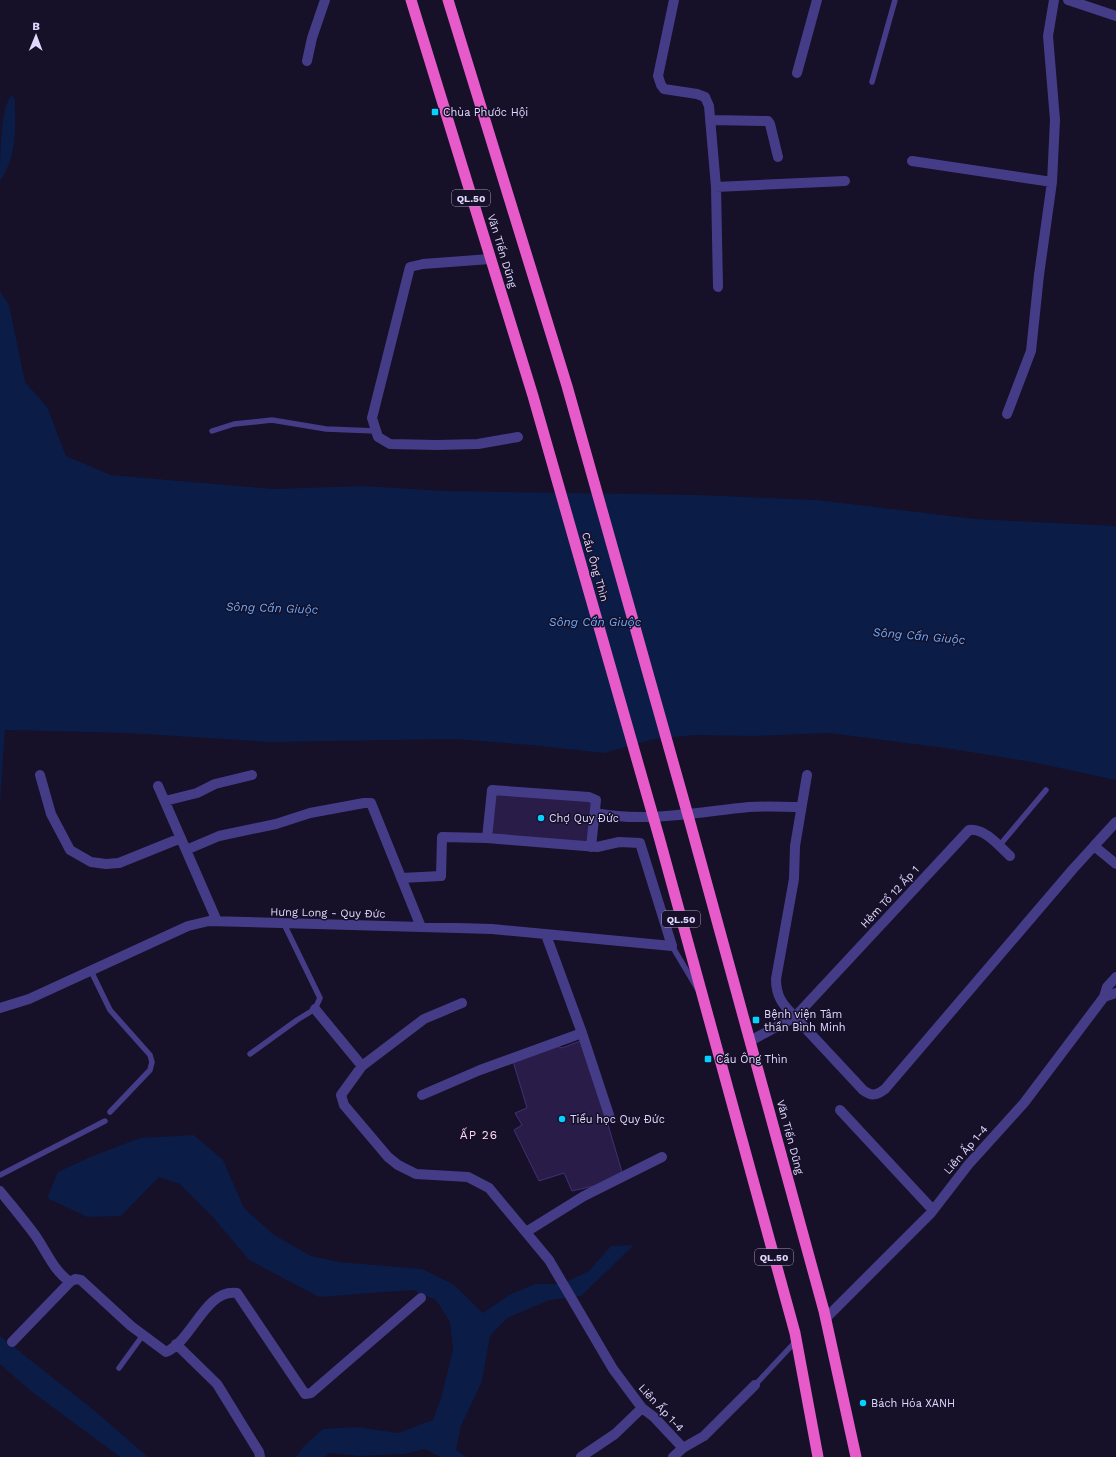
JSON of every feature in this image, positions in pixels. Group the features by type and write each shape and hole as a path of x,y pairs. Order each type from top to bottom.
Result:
{"highway":[{"name":"Văn Tiến Dũng","path":"411,0 533,396"},
{"name":"Văn Tiến Dũng","path":"448,0 566,386"},
{"name":"Cầu Ông Thìn","path":"566,386 691,826"},
{"name":"Cầu Ông Thìn","path":"533,396 704,1001"},
{"name":"Văn Tiến Dũng","path":"691,826 826,1318 856,1457"},
{"name":"QL.50","path":"704,1001 796,1340 818,1457"}],"street":[{"path":"308,61 312,38 325,0"},
{"path":"674,0 661,60 659,81 664,89 697,94 705,97 709,106 716,187 718,287"},
{"path":"797,73 817,0"},
{"path":"1007,414 1031,352 1039,275 1052,182 1055,120 1048,36 1054,0"},
{"path":"1068,0 1116,16"},
{"path":"710,120 768,121 778,157"},
{"path":"912,161 1052,182"},
{"path":"716,187 845,181"},
{"path":"490,259 423,264 410,267 372,418 378,437 390,444 437,446 478,444 518,437"},
{"path":"165,801 197,793 215,784 252,774"},
{"path":"40,775 51,814 70,850 91,862 106,864 119,863 181,838"},
{"path":"806,775 796,846 794,879 776,989 778,999 863,1090 869,1094 877,1095 885,1089 1068,875 1116,822"},
{"path":"158,786 217,921"},
{"path":"487,838 492,790 594,798 596,800 591,847"},
{"path":"186,850 219,836 276,824 310,814 371,803 421,927"},
{"path":"595,814 629,818 660,817 751,807 801,806"},
{"name":"Hẻm Tổ 12 Ấp 1","path":"750,1041 795,1017 969,830 976,829 1010,856"},
{"path":"401,878 441,876 442,837 487,838 591,847 619,842 640,843 672,946"},
{"path":"1094,846 1116,864"},
{"name":"Hưng Long - Quy Đức","path":"0,1008 28,999 188,926 217,921 492,929 672,946"},
{"path":"546,935 582,1033 610,1118"},
{"name":"Liên Ấp 1-4","path":"826,1318 931,1213 932,1209 968,1165 1024,1104 1104,997 1107,987 1116,977"},
{"path":"1104,997 1116,993"},
{"name":"Liên Ấp 1-4","path":"462,1003 424,1019 362,1066 342,1095 344,1105 388,1158 398,1165 416,1174 468,1177 488,1188 549,1260 612,1369 642,1408 654,1417 683,1448 704,1436 755,1385"},
{"path":"315,1009 362,1066"},
{"path":"422,1095 480,1070 582,1033"},
{"path":"840,1110 932,1209"},
{"path":"526,1232 584,1196 662,1157"},
{"path":"0,1191 35,1236 55,1269 70,1282"},
{"path":"12,1342 70,1282 75,1279 81,1280 143,1335 166,1352 176,1344 215,1300 223,1294 229,1292 237,1293 305,1394 311,1393 421,1298"},
{"path":"176,1344 217,1384 259,1452 260,1457"},
{"path":"581,1457 615,1434 627,1420 642,1408"},
{"path":"673,1457 683,1448"}],"lane":[{"path":"872,82 895,0"},
{"path":"212,431 234,424 272,420 326,429 376,431"},
{"path":"999,846 1046,790"},
{"path":"250,1054 296,1020 315,1009 320,998 284,924"},
{"path":"672,946 704,1001"},
{"path":"91,971 110,1010 150,1055 152,1062 150,1070 110,1112"},
{"path":"0,1175 105,1121"},
{"path":"119,1368 143,1335"},
{"name":"Liên Ấp 1-4","path":"755,1385 796,1340"}],"water":[{"path":"12,95 15,99 13,152 6,171 0,181 3,121 8,100"},
{"name":"Sông Cần Giuộc","path":"0,291 9,305 25,382 47,407 66,456 111,475 273,489 364,486 445,491 698,495 817,500 975,519 1116,526 1116,780 1032,762 945,748 829,733 753,736 695,735 654,739 604,753 454,739 272,742 127,733 5,730 0,803"},
{"path":"194,1135 223,1160 244,1208 274,1235 311,1256 339,1262 422,1269 454,1285 483,1313 509,1295 535,1284 562,1284 589,1271 611,1246 634,1245 581,1296 550,1300 507,1318 490,1336 482,1381 461,1426 456,1450 467,1457 441,1457 425,1449 404,1454 360,1456 329,1453 325,1457 296,1457 303,1447 323,1429 357,1427 398,1433 433,1420 441,1398 453,1350 450,1322 436,1300 413,1290 319,1297 249,1260 211,1215 180,1184 159,1177 121,1216 87,1217 47,1198 58,1172 90,1157 140,1138"},
{"path":"0,1336 95,1411 148,1457 120,1457 32,1392 0,1364"}],"building":[{"name":"Chợ Quy Đức","path":"493,792 592,800 589,844 489,837"},
{"name":"Tiểu học Quy Đức","path":"583,1040 622,1172 598,1185 572,1191 564,1173 539,1181 514,1130 522,1125 515,1113 527,1108 513,1061 555,1045 562,1048"}],"place":[{"name":"Chùa Phước Hội","path":"435,112"},
{"name":"Chợ Quy Đức","path":"541,818"},
{"name":"Bệnh viện Tâm thần Bình Minh","path":"756,1020"},
{"name":"Cầu Ông Thìn","path":"708,1059"},
{"name":"Tiểu học Quy Đức","path":"562,1119"},
{"name":"Bách Hóa XANH","path":"863,1403"}],"district":[{"name":"ẤP 26","path":"479,1135"}]}
